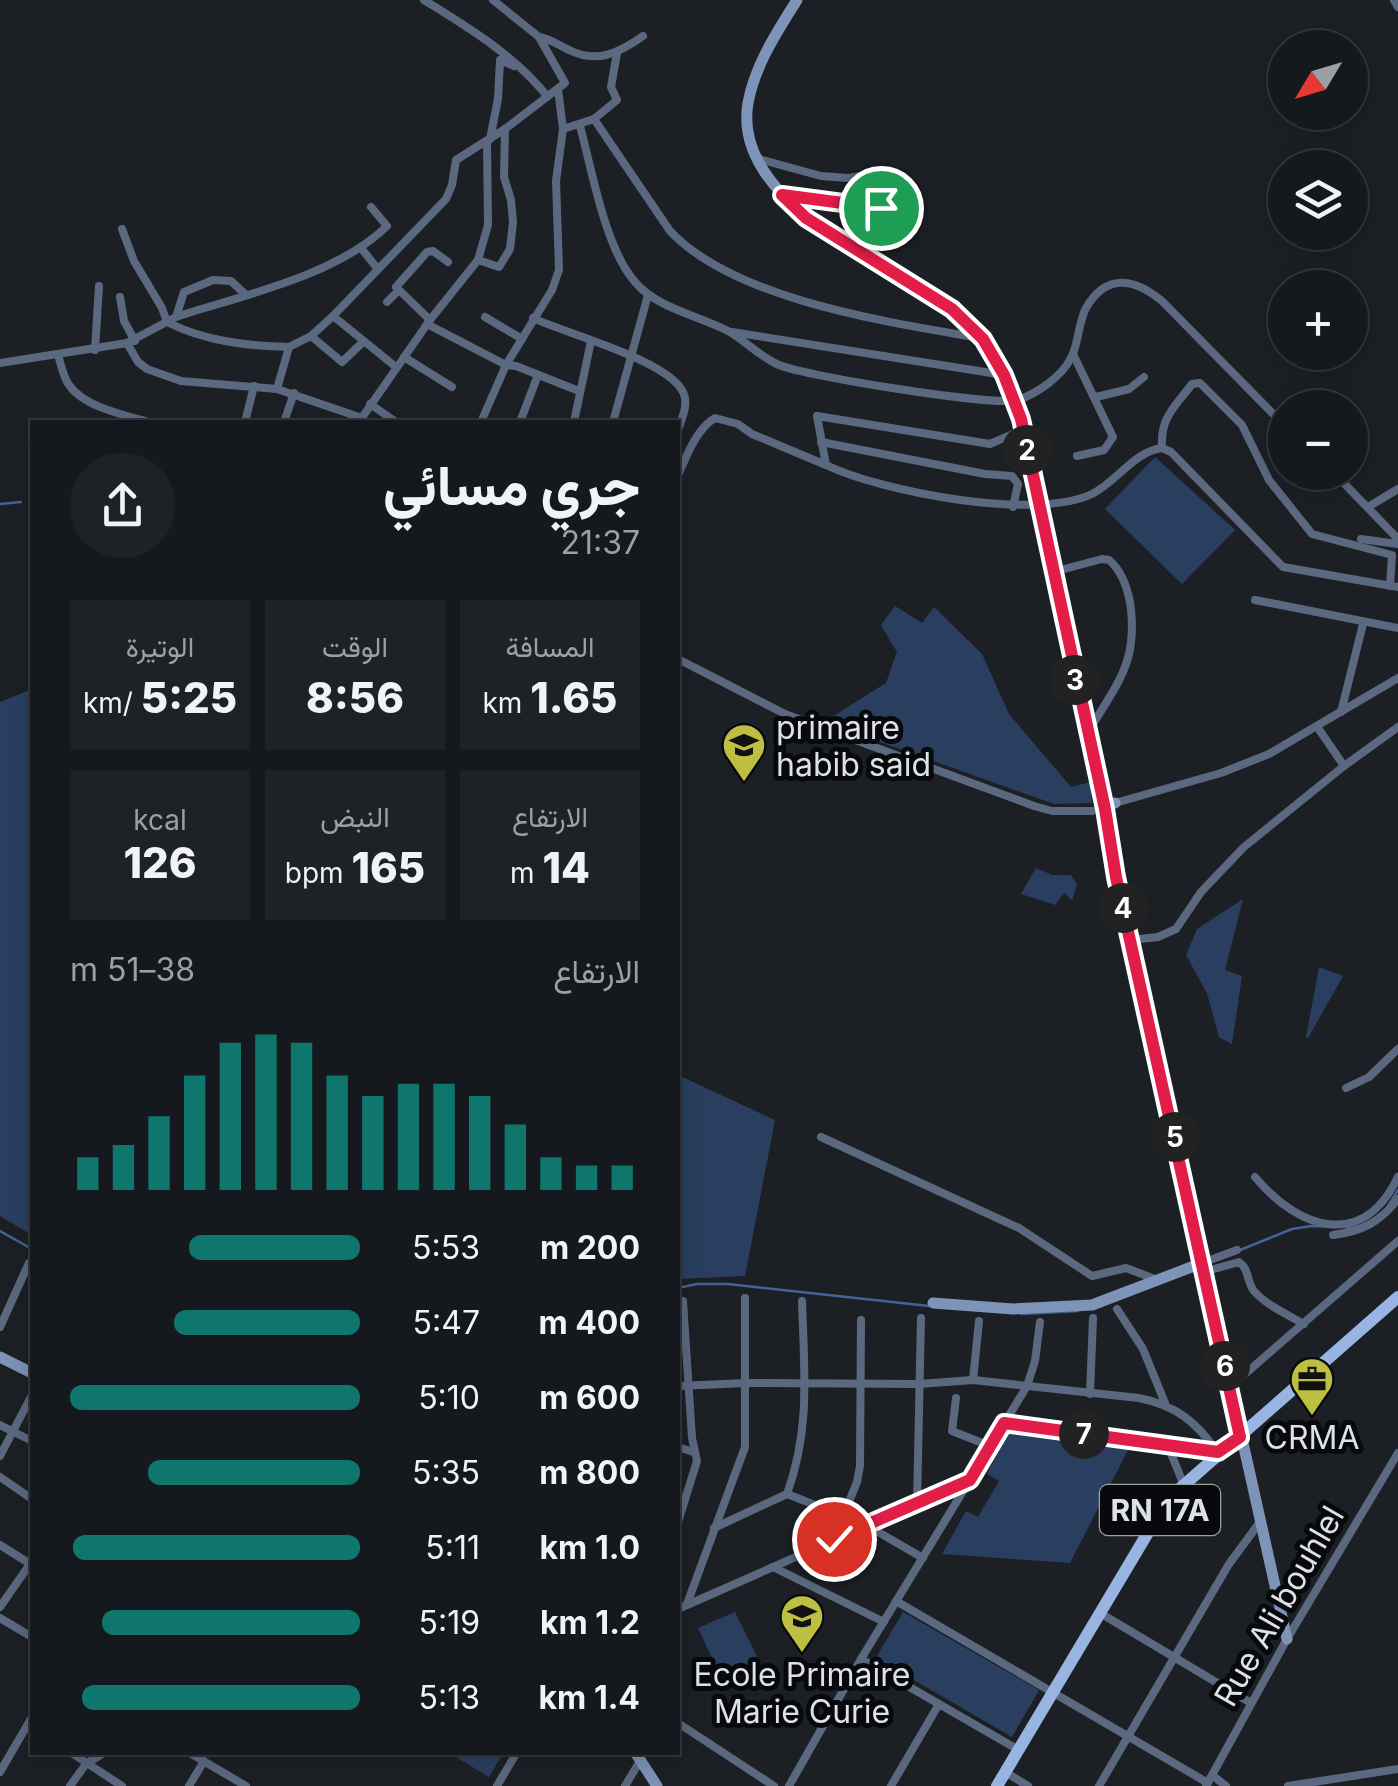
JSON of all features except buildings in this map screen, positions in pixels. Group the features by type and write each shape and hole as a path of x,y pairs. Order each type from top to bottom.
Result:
{"main road":[{"name":"RN 17A","path":"997,1786 1159,1511 1183,1483 1398,1297"}],"street":[{"path":"424,0 472,29 527,72 547,96"},
{"path":"493,0 539,37 584,57 617,53 644,36"},
{"path":"797,0 772,40 754,79 747,106 749,129 769,179 806,218 952,309 983,339 1016,401 1130,940 1287,1639"},
{"path":"1394,0 1398,7"},
{"path":"122,228 134,261 162,308 184,331 222,341 288,347 310,336 334,316 446,198 456,160 565,83 539,37"},
{"path":"562,128 594,119 617,100 611,87 617,53"},
{"path":"120,298 138,362 171,378 294,394 360,420 428,322 478,260 488,225 488,140 498,99 500,60 527,72"},
{"path":"483,420 506,366 552,290 559,270 556,181 562,128 558,89"},
{"path":"594,119 684,247 732,273 803,302 983,339"},
{"path":"580,126 612,239 631,278 648,295 730,332 780,366 967,400 1016,401 1058,376 1073,354 1086,307 1106,286 1130,282 1162,301 1268,409"},
{"path":"478,260 499,267 510,249 513,222 504,177 505,129"},
{"path":"759,159 821,176 848,178 887,172"},
{"path":"782,195 881,208"},
{"path":"0,363 131,342 171,320 320,269 361,248 387,226 371,207"},
{"path":"361,248 377,268"},
{"path":"448,262 434,251 427,252 398,283 398,292 428,322 506,366 578,391"},
{"path":"171,320 184,292 213,280 232,281 245,294"},
{"path":"95,350 99,286"},
{"path":"386,302 398,292"},
{"path":"613,420 648,295"},
{"path":"334,316 396,367"},
{"path":"485,317 522,339"},
{"path":"533,318 632,355 671,377 685,398 680,425"},
{"path":"730,332 1004,375"},
{"path":"310,336 342,362 363,342"},
{"path":"574,420 591,341"},
{"path":"277,390 288,347"},
{"path":"58,354 67,383 76,393 94,404 143,420"},
{"path":"1073,354 1113,438 1104,450 1077,456"},
{"path":"404,356 452,386"},
{"path":"521,420 538,374"},
{"path":"1096,397 1128,389 1144,377"},
{"path":"680,471 699,434 715,418 738,424 826,466 918,491 1013,507 1040,506 1088,496 1141,454 1162,448 1283,568 1394,587 1392,554 1312,534 1268,480 1242,426 1200,383 1192,384 1165,419 1161,427 1162,448"},
{"path":"246,420 254,386"},
{"path":"285,420 294,394"},
{"path":"370,404 393,420"},
{"path":"826,466 817,416 990,444 1022,430"},
{"path":"821,442 1012,476 1018,484 1013,507"},
{"path":"1368,508 1398,489"},
{"path":"1350,490 1398,542"},
{"path":"1361,538 1398,542"},
{"path":"1052,572 1102,558 1109,560 1122,577 1129,596 1134,638 1129,662 1087,734"},
{"path":"1255,600 1398,628"},
{"path":"1341,712 1362,624"},
{"path":"680,659 784,714 1052,811 1102,808 1221,773 1318,728 1398,678"},
{"path":"1130,940 1158,937 1176,930 1201,892 1244,846 1398,727"},
{"path":"1318,728 1344,766"},
{"path":"1346,1088 1369,1076 1398,1049"},
{"path":"821,1138 1019,1228 1092,1276 1126,1268 1155,1279"},
{"path":"1255,1177 1288,1210 1309,1221 1341,1226 1378,1209 1398,1178"},
{"path":"1334,1235 1367,1227 1384,1216 1398,1198"},
{"path":"1230,1387 1398,1241"},
{"path":"1203,1268 1237,1250"},
{"path":"933,1302 1013,1310 1092,1305 1112,1300 1155,1279 1239,1262 1246,1267 1256,1294 1304,1324"},
{"path":"0,1327 28,1263"},
{"path":"688,1604 745,1447 745,1298"},
{"path":"680,1516 696,1468 683,1386 683,1301"},
{"path":"787,1494 802,1446 802,1301"},
{"path":"1117,1309 1143,1349 1165,1403"},
{"path":"917,1503 921,1318"},
{"path":"1090,1394 1093,1318"},
{"path":"834,1539 860,1466 862,1320"},
{"path":"973,1380 980,1321"},
{"path":"788,1786 1026,1386 1035,1360 1040,1322"},
{"path":"0,1356 30,1372"},
{"path":"683,1386 973,1380 1165,1403 1204,1432 1218,1452"},
{"path":"956,1398 952,1431 990,1446"},
{"path":"0,1456 30,1399"},
{"path":"1004,1423 1218,1452"},
{"path":"0,1425 30,1440"},
{"path":"1168,1446 1183,1483"},
{"path":"680,1448 693,1452"},
{"name":"Rue Ali bouhlel","path":"1209,1781 1287,1639 1398,1453"},
{"path":"0,1477 30,1497"},
{"path":"680,1608 970,1480"},
{"path":"714,1528 787,1494 866,1525 922,1558"},
{"path":"1099,1786 1229,1564 1260,1522"},
{"path":"0,1544 30,1564"},
{"path":"0,1606 30,1566"},
{"path":"773,1567 884,1622"},
{"path":"896,1601 1127,1736 1209,1781 1226,1786"},
{"path":"1098,1612 1251,1703"},
{"path":"0,1618 30,1635"},
{"path":"861,1659 1017,1750"},
{"path":"891,1786 939,1704"},
{"path":"680,1724 774,1786"},
{"path":"0,1772 29,1728"},
{"path":"74,1755 110,1783 122,1786"},
{"path":"70,1786 86,1764 100,1755"},
{"path":"497,1786 515,1755"},
{"path":"189,1786 197,1756 246,1786"},
{"path":"625,1786 637,1757"},
{"path":"637,1757 657,1786"},
{"path":"1288,1786 1398,1769"},
{"path":"1005,1772 1028,1786"}],"shaded area":[{"path":"1155,457 1235,530 1182,584 1105,509"},
{"path":"895,606 922,623 934,607 982,654 1009,714 1071,787 1090,782 1092,803 1054,804 824,722 886,683 897,652 881,625"},
{"path":"30,690 30,1234 0,1216 0,702"},
{"path":"1036,868 1052,875 1071,875 1077,885 1072,900 1064,893 1055,905 1021,894"},
{"path":"1243,899 1225,970 1242,976 1232,1044 1219,1037 1207,993 1186,955 1197,929"},
{"path":"1319,967 1343,976 1308,1038 1306,1037"},
{"path":"680,1076 775,1120 745,1276 680,1279"},
{"path":"1009,1432 1128,1450 1070,1563 942,1554 966,1511 978,1517 999,1481 987,1474"},
{"path":"735,1612 763,1669 725,1686 698,1628"},
{"path":"903,1612 1039,1690 1012,1737 876,1658"},
{"path":"452,1755 502,1755 489,1777"}],"waterway":[{"path":"0,504 21,502"},
{"path":"1388,1206 1398,1190"},
{"path":"1240,1250 1292,1229 1352,1227"},
{"path":"0,1231 30,1248"},
{"path":"680,1288 728,1284 929,1306"},
{"path":"1021,1314 1078,1311"}],"place":[{"name":"primaire habib said","path":"744,783"},
{"name":"CRMA","path":"1312,1417"},
{"name":"Ecole Primaire Marie Curie","path":"802,1654"}],"route":[{"path":"834,1539 970,1480 1004,1423 1218,1452 1240,1437 1016,401 983,339 952,309 806,218 782,195 881,208"}]}
